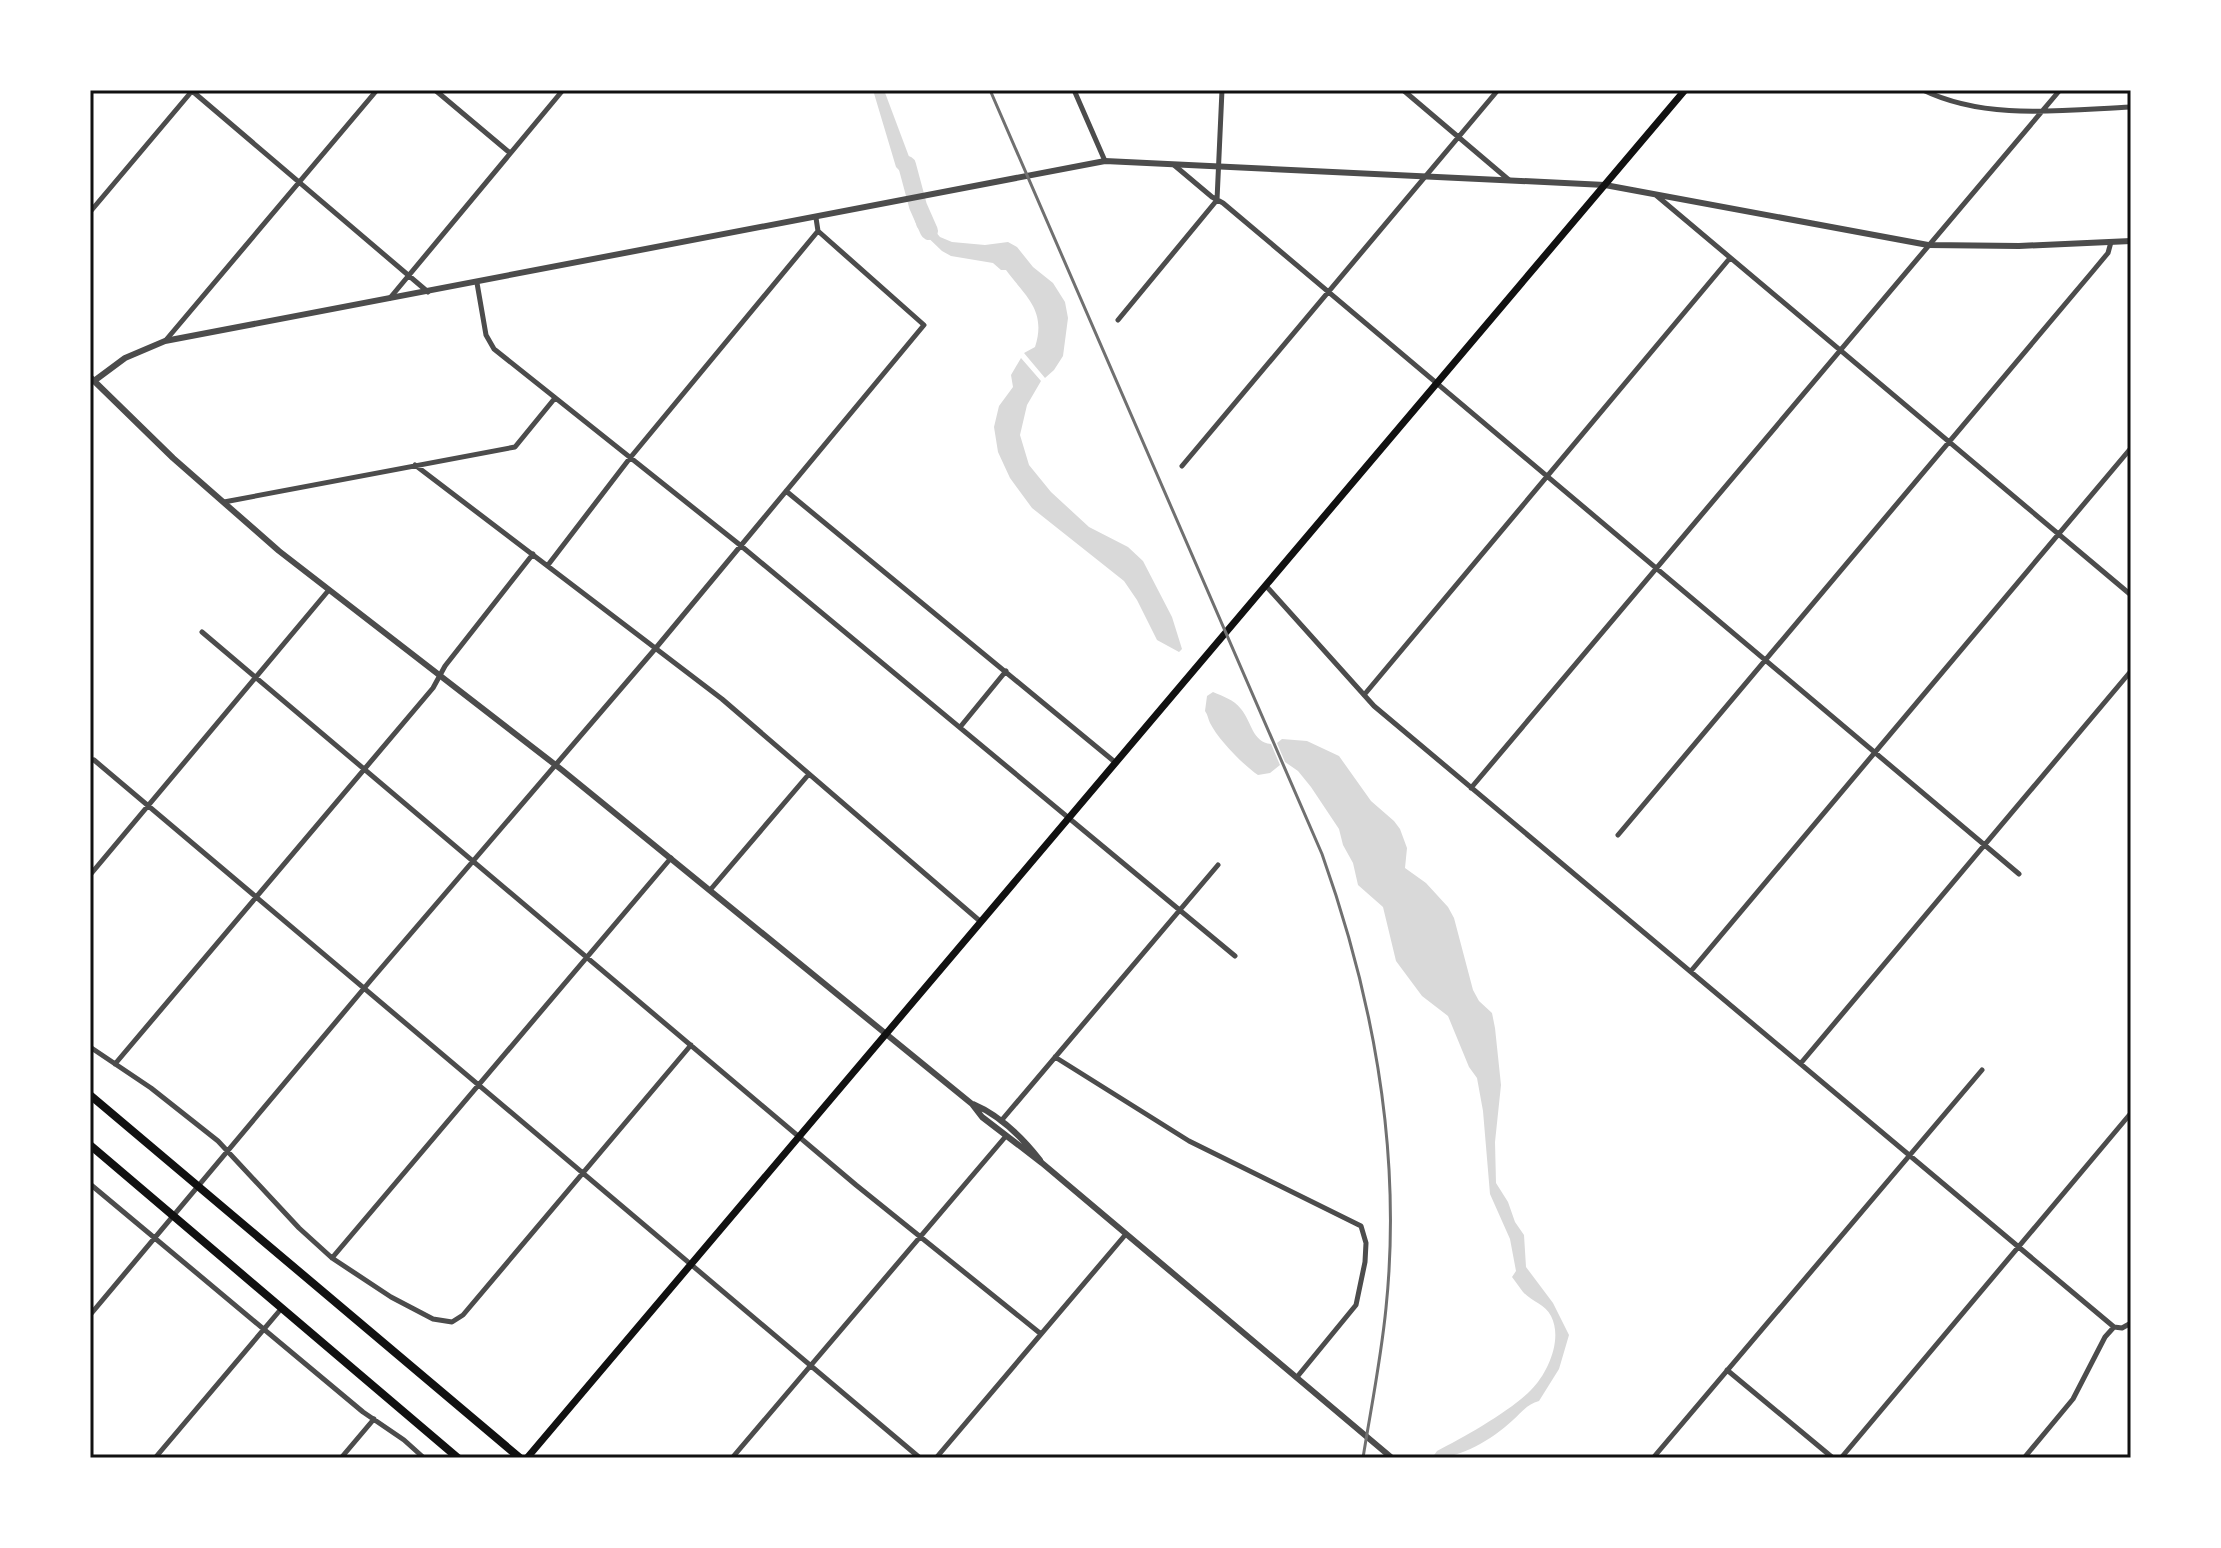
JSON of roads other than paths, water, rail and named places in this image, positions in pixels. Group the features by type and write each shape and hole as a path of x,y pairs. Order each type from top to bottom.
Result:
{"main road":[{"path":"527,1458 1685,90"},
{"path":"90,1095 520,1458"},
{"path":"90,1145 458,1458"}],"street":[{"path":"90,212 192,90 429,292"},
{"path":"165,341 377,90"},
{"path":"435,90 510,153"},
{"path":"389,300 563,90"},
{"path":"1074,90 1105,161"},
{"path":"1118,320 1217,200 1222,90"},
{"path":"1403,90 1509,180"},
{"path":"1182,466 1498,90"},
{"path":"1923,90 1955,103 2042,111 2131,107"},
{"path":"1471,788 2060,90"},
{"path":"1042,1163 1020,1137 1001,1121 972,1104 555,764 328,591 223,503 92,379 125,358 165,341 1105,161 1605,185 1928,245 2019,246 2131,241"},
{"path":"1173,165 1328,291 2019,874"},
{"path":"1656,196 2131,595"},
{"path":"90,1315 655,649 924,325 818,231 816,218"},
{"path":"548,565 630,458 818,231"},
{"path":"1618,835 2108,253 2111,242"},
{"path":"1364,695 1730,258"},
{"path":"477,283 486,335 494,349 961,726 1235,956"},
{"path":"223,503 515,447 555,398"},
{"path":"1691,971 2131,448"},
{"path":"415,465 722,699 982,922"},
{"path":"786,491 1117,763"},
{"path":"115,1064 433,688 533,554"},
{"path":"1267,587 1364,695 1471,788 2114,1327 2122,1328 2131,1323"},
{"path":"90,875 328,591"},
{"path":"202,632 800,1137 1041,1334"},
{"path":"961,726 1006,671"},
{"path":"1801,1063 2131,671"},
{"path":"94,760 920,1458"},
{"path":"711,889 809,774"},
{"path":"332,1258 671,858"},
{"path":"1001,1121 1218,865"},
{"path":"90,1047 185,1113 229,1152 299,1228 332,1258 382,1292 433,1319 452,1322 463,1315 691,1045"},
{"path":"1055,1057 1189,1141 1356,1222 1364,1232 1366,1243 1362,1283 1356,1305 1297,1377"},
{"path":"1653,1458 1982,1070"},
{"path":"972,1104 982,1117 1042,1163 1392,1458"},
{"path":"1841,1458 2131,1113"},
{"path":"732,1458 1006,1136"},
{"path":"90,1184 264,1330 424,1458"},
{"path":"936,1458 1126,1234"},
{"path":"155,1458 281,1309"},
{"path":"2024,1458 2073,1399 2105,1337 2114,1327"},
{"path":"1727,1370 1833,1458"},
{"path":"341,1458 374,1419"}],"waterway":[{"path":"907,165 918,206 929,231"}],"railway":[{"path":"990,90 1322,854 1356,965 1380,1078 1390,1192 1386,1308 1363,1458"}]}
